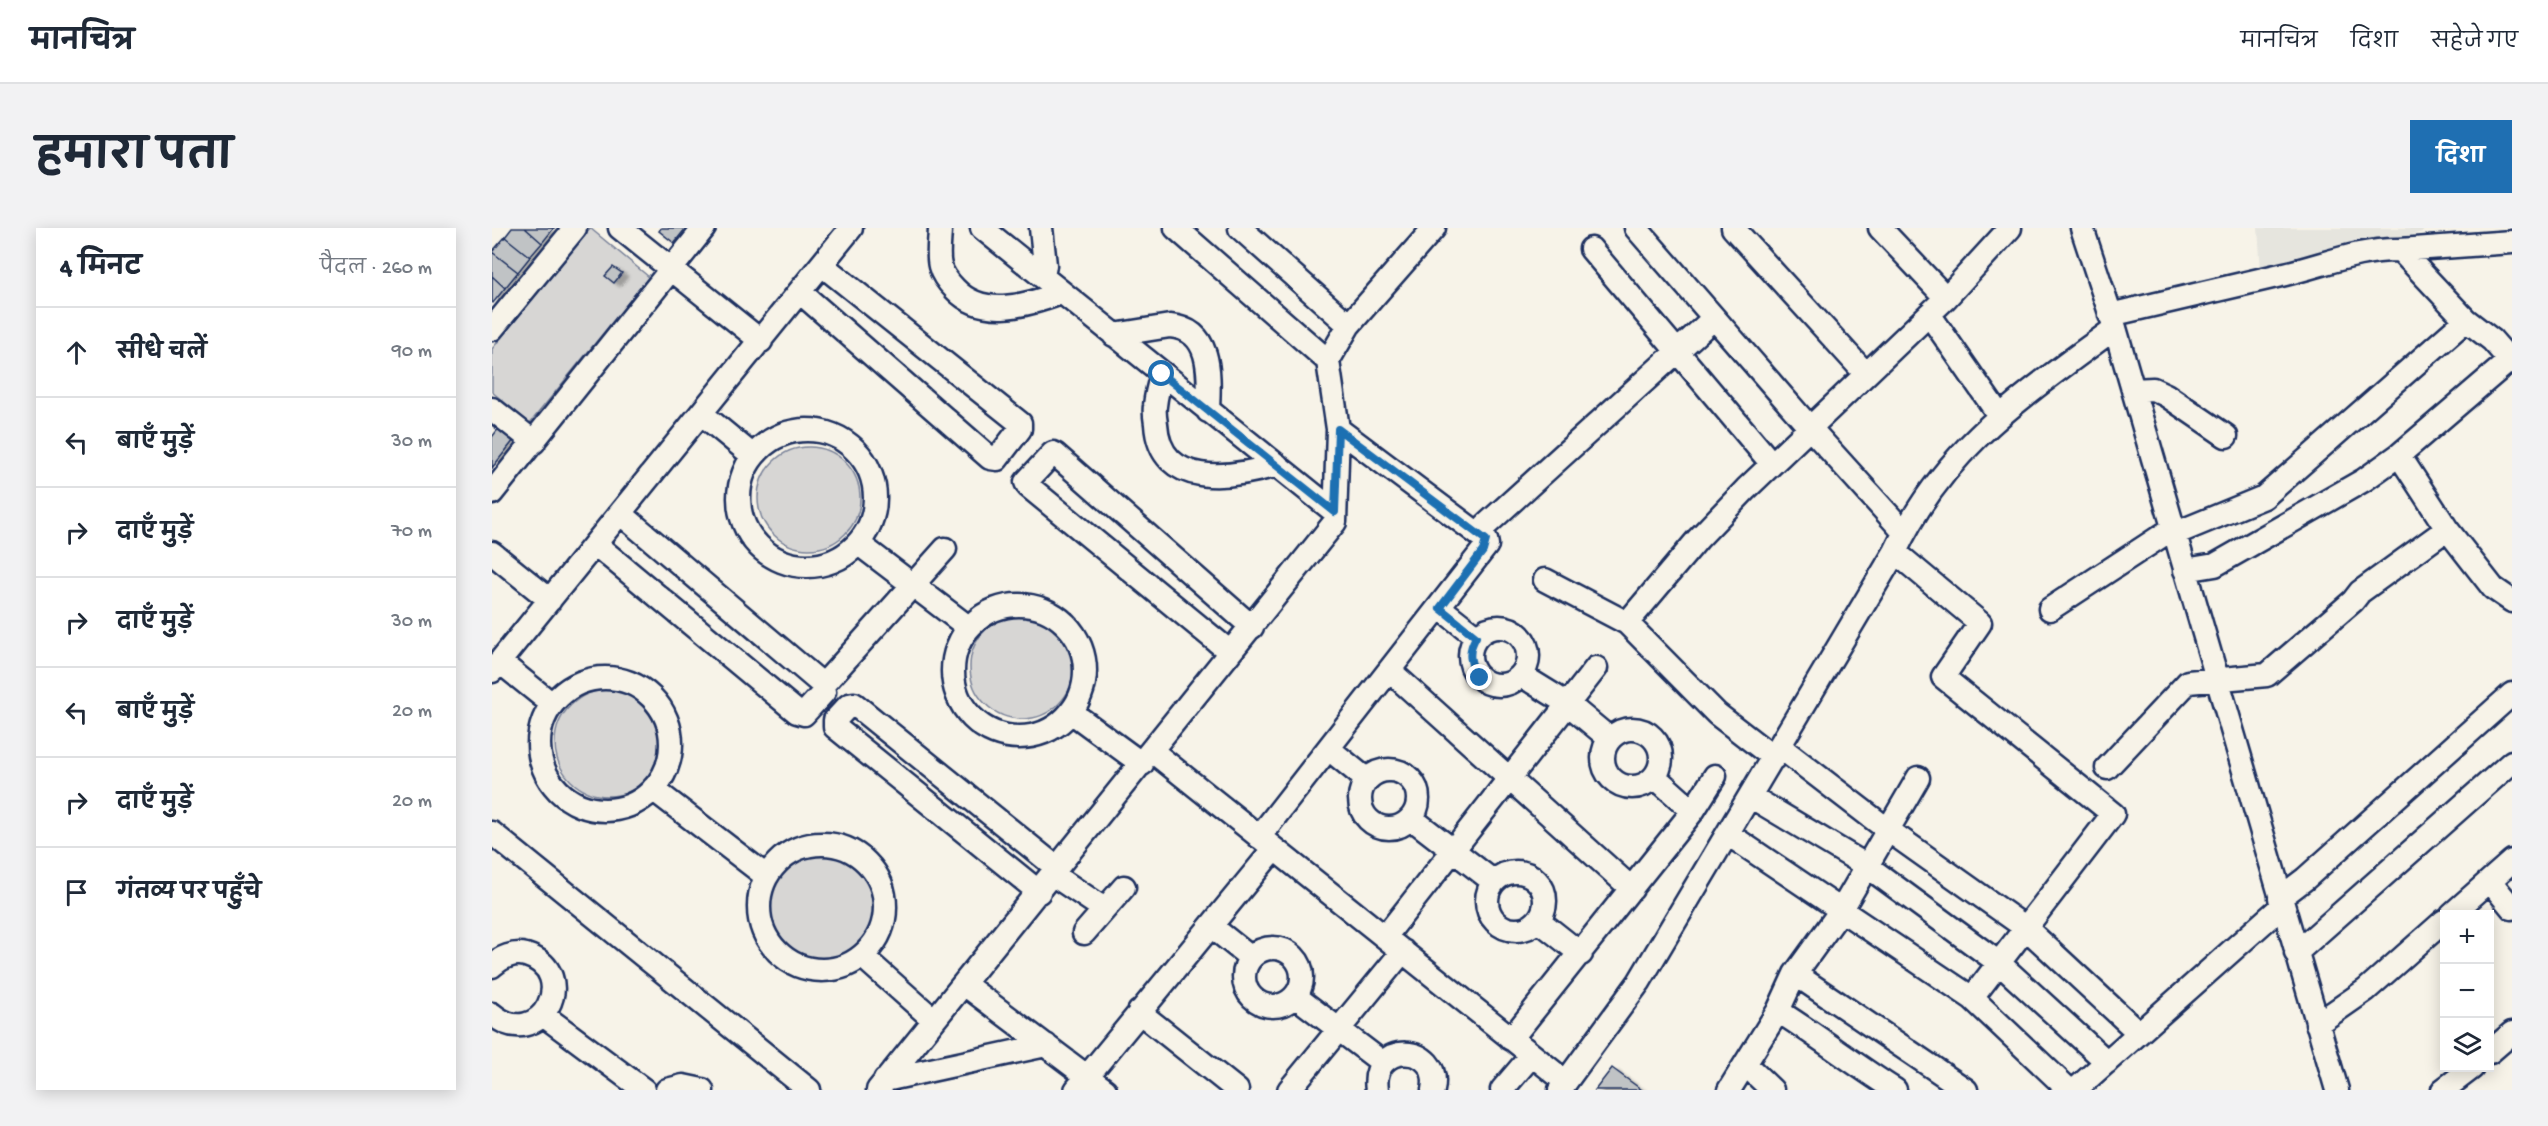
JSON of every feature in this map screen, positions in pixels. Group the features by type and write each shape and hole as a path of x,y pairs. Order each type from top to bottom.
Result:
{"street":[{"path":"492,329 575,228"},
{"path":"620,228 761,341"},
{"path":"492,493 704,228"},
{"path":"552,705 496,666 851,228"},
{"path":"940,228 939,265 951,285 969,301 1004,307 1023,305 1061,293"},
{"path":"982,228 1335,512"},
{"path":"1041,228 1045,250 1042,278"},
{"path":"1176,228 1328,361"},
{"path":"1240,228 1349,325"},
{"path":"881,1085 1335,522 1338,429 1328,361 1349,325 1434,228"},
{"path":"1636,228 1810,428 1900,542 1980,623 1943,677 2113,814 1972,999"},
{"path":"1733,228 1866,374"},
{"path":"1880,228 1946,298"},
{"path":"1627,623 1698,539 1772,464 1946,298 2010,228"},
{"path":"2082,228 2133,390 2337,1090"},
{"path":"1071,712 1147,758 1267,843 1531,1056 1563,1088 1639,982 1943,471 1999,415 2112,322 2374,250 2512,242"},
{"path":"1592,249 1679,350 1772,464"},
{"path":"2185,570 2215,565 2364,480 2399,455 2511,362 2492,340 2466,320 2400,250"},
{"path":"800,292 990,458 998,459 1020,429 1020,423 822,265"},
{"path":"1929,314 1999,415"},
{"path":"1486,525 1714,318"},
{"path":"2050,609 2173,532 2264,497 2466,320"},
{"path":"1114,335 1170,326 1179,327 1195,335 1202,343 1206,358 1208,411"},
{"path":"1162,374 1154,407 1156,438 1164,453 1176,465 1192,473 1216,476 1277,465"},
{"path":"2133,390 2153,389 2166,395 2226,436"},
{"path":"492,409 534,442"},
{"path":"702,414 753,456"},
{"path":"1082,1083 1211,926 1329,749 1483,551 1486,540 1338,429"},
{"path":"799,430 818,430 835,435 851,445 863,459 872,475 876,493 869,528 859,544 843,557 823,566 802,567 782,562 764,552 749,536 741,517 738,495 742,475 753,456 766,443 782,434 799,430"},
{"path":"1230,652 1026,482 1053,453 1055,454 1252,627"},
{"path":"2399,455 2447,528 2493,588 2512,601"},
{"path":"595,544 796,712 804,714 824,692 823,685 620,513"},
{"path":"2107,768 2188,682 2266,675 2353,601 2360,592 2447,528"},
{"path":"859,544 968,627"},
{"path":"823,685 945,549"},
{"path":"492,553 550,600"},
{"path":"1545,580 1627,623 1717,714 1777,752 2026,928 2139,1033"},
{"path":"1007,605 1030,605 1052,612 1069,627 1081,646 1086,669 1082,692 1071,712 1046,732 1031,736 1014,737 999,734 978,722 961,704 955,689 953,673 954,656 959,641 968,627 986,612 1007,605"},
{"path":"1440,608 1476,637"},
{"path":"1494,627 1514,630 1526,646 1526,666 1521,675 1506,684 1497,685 1480,678 1470,663 1470,653 1476,637 1484,630 1494,627"},
{"path":"1385,937 1596,668"},
{"path":"1390,671 1632,889"},
{"path":"1521,675 1568,704 1610,739"},
{"path":"592,679 621,679 639,687 654,700 665,716 670,735 670,754 664,773 653,789 639,800 623,808 605,810 587,807 570,800 556,789 546,774 540,756 539,738 543,720 552,705 566,690 592,679"},
{"path":"2075,1090 2512,694"},
{"path":"1049,878 854,704 849,705 835,720 835,727 1049,878 1104,909"},
{"path":"1628,729 1638,729 1655,739 1660,748 1661,758 1655,777 1640,786 1630,787 1614,780 1608,773 1603,756 1610,739 1618,732 1628,729"},
{"path":"1329,749 1367,780"},
{"path":"2296,953 2512,762"},
{"path":"1384,770 1394,770 1412,780 1416,789 1416,809 1411,818 1404,824 1387,828 1370,821 1361,806 1362,788 1367,780 1375,773 1384,770"},
{"path":"1511,1040 1693,811 1715,776"},
{"path":"1655,777 1693,811"},
{"path":"1729,1090 1778,1011 1795,974 1842,909 1918,778"},
{"path":"653,789 766,876"},
{"path":"1750,796 1867,866 1999,963 2106,1062"},
{"path":"1411,818 1494,882"},
{"path":"492,833 809,1090"},
{"path":"1728,834 1972,999 2069,1090"},
{"path":"822,843 847,849 868,864 878,878 884,894 885,911 882,928 874,943 862,956 849,964 834,969 818,970 788,961 766,938 760,923 758,907 760,891 766,876 776,862 789,852 805,845 822,843"},
{"path":"2458,910 2512,861"},
{"path":"1519,872 1535,879 1541,886 1545,904 1538,920 1521,930 1511,930 1494,920 1487,901 1494,882 1509,873 1519,872"},
{"path":"2490,881 2512,908"},
{"path":"1084,933 1124,887"},
{"path":"1538,920 1581,954"},
{"path":"2317,1024 2366,990 2440,925"},
{"path":"1211,926 1251,958"},
{"path":"1278,949 1296,959 1301,968 1302,978 1295,996 1289,1002 1271,1006 1254,1000 1245,984 1246,966 1251,958 1259,952 1278,949"},
{"path":"1289,1090 1403,951"},
{"path":"492,966 497,960 509,955 522,954 535,958 552,978 553,992 550,1005 543,1015 531,1024 516,1026 501,1022 492,1014"},
{"path":"862,956 934,1020"},
{"path":"1795,974 1966,1090"},
{"path":"964,984 1046,1045 1082,1083 1105,1090"},
{"path":"1295,996 1383,1063"},
{"path":"1778,1011 1814,1033 1860,1069 1895,1090"},
{"path":"1139,1012 1237,1090"},
{"path":"543,1015 644,1090"},
{"path":"2494,1049 2512,1033"},
{"path":"881,1085 1046,1045"},
{"path":"1377,1090 1378,1072 1383,1063 1398,1054 1416,1055 1430,1067 1433,1075 1433,1090"},
{"path":"1502,1090 1531,1056"},
{"path":"1746,1065 1773,1090"},
{"path":"2443,1090 2467,1072"},
{"path":"667,1090 683,1086 702,1090"}],"shaded area":[{"path":"590,228 649,277 530,423 492,392 492,349"},
{"path":"2258,228 2423,228 2423,232 2261,272"},
{"path":"809,447 829,451 845,462 856,478 860,498 856,518 845,534 829,545 809,549 789,545 773,534 762,518 758,498 762,478 773,462 789,451"},
{"path":"1022,615 1042,619 1059,630 1070,647 1074,667 1070,687 1059,704 1042,715 1022,719 1002,715 985,704 974,687 970,667 974,647 985,630 1002,619"},
{"path":"608,690 628,694 645,706 657,723 661,743 657,763 645,780 628,792 608,796 588,792 571,780 559,763 555,743 559,723 571,706 588,694"},
{"path":"823,855 843,859 860,871 872,888 876,908 872,928 860,945 843,957 823,961 803,957 786,945 774,928 770,908 774,888 786,871 803,859"}],"building":[{"path":"512,228 525,228 542,243 530,257 505,237"},
{"path":"525,228 554,228 542,243"},
{"path":"661,228 686,228 674,243 659,231"},
{"path":"505,237 530,257 518,272 492,252"},
{"path":"492,252 518,272 505,288 492,276"},
{"path":"613,267 622,273 614,283 605,276"},
{"path":"492,276 505,288 493,303 492,302"},
{"path":"499,428 514,440 492,468 492,437"},
{"path":"1612,1068 1642,1090 1595,1090"}],"route":[{"path":"1162,374 1335,512 1338,429 1486,540 1487,545 1483,551 1440,608 1476,637 1470,653 1470,663 1480,678"}]}
